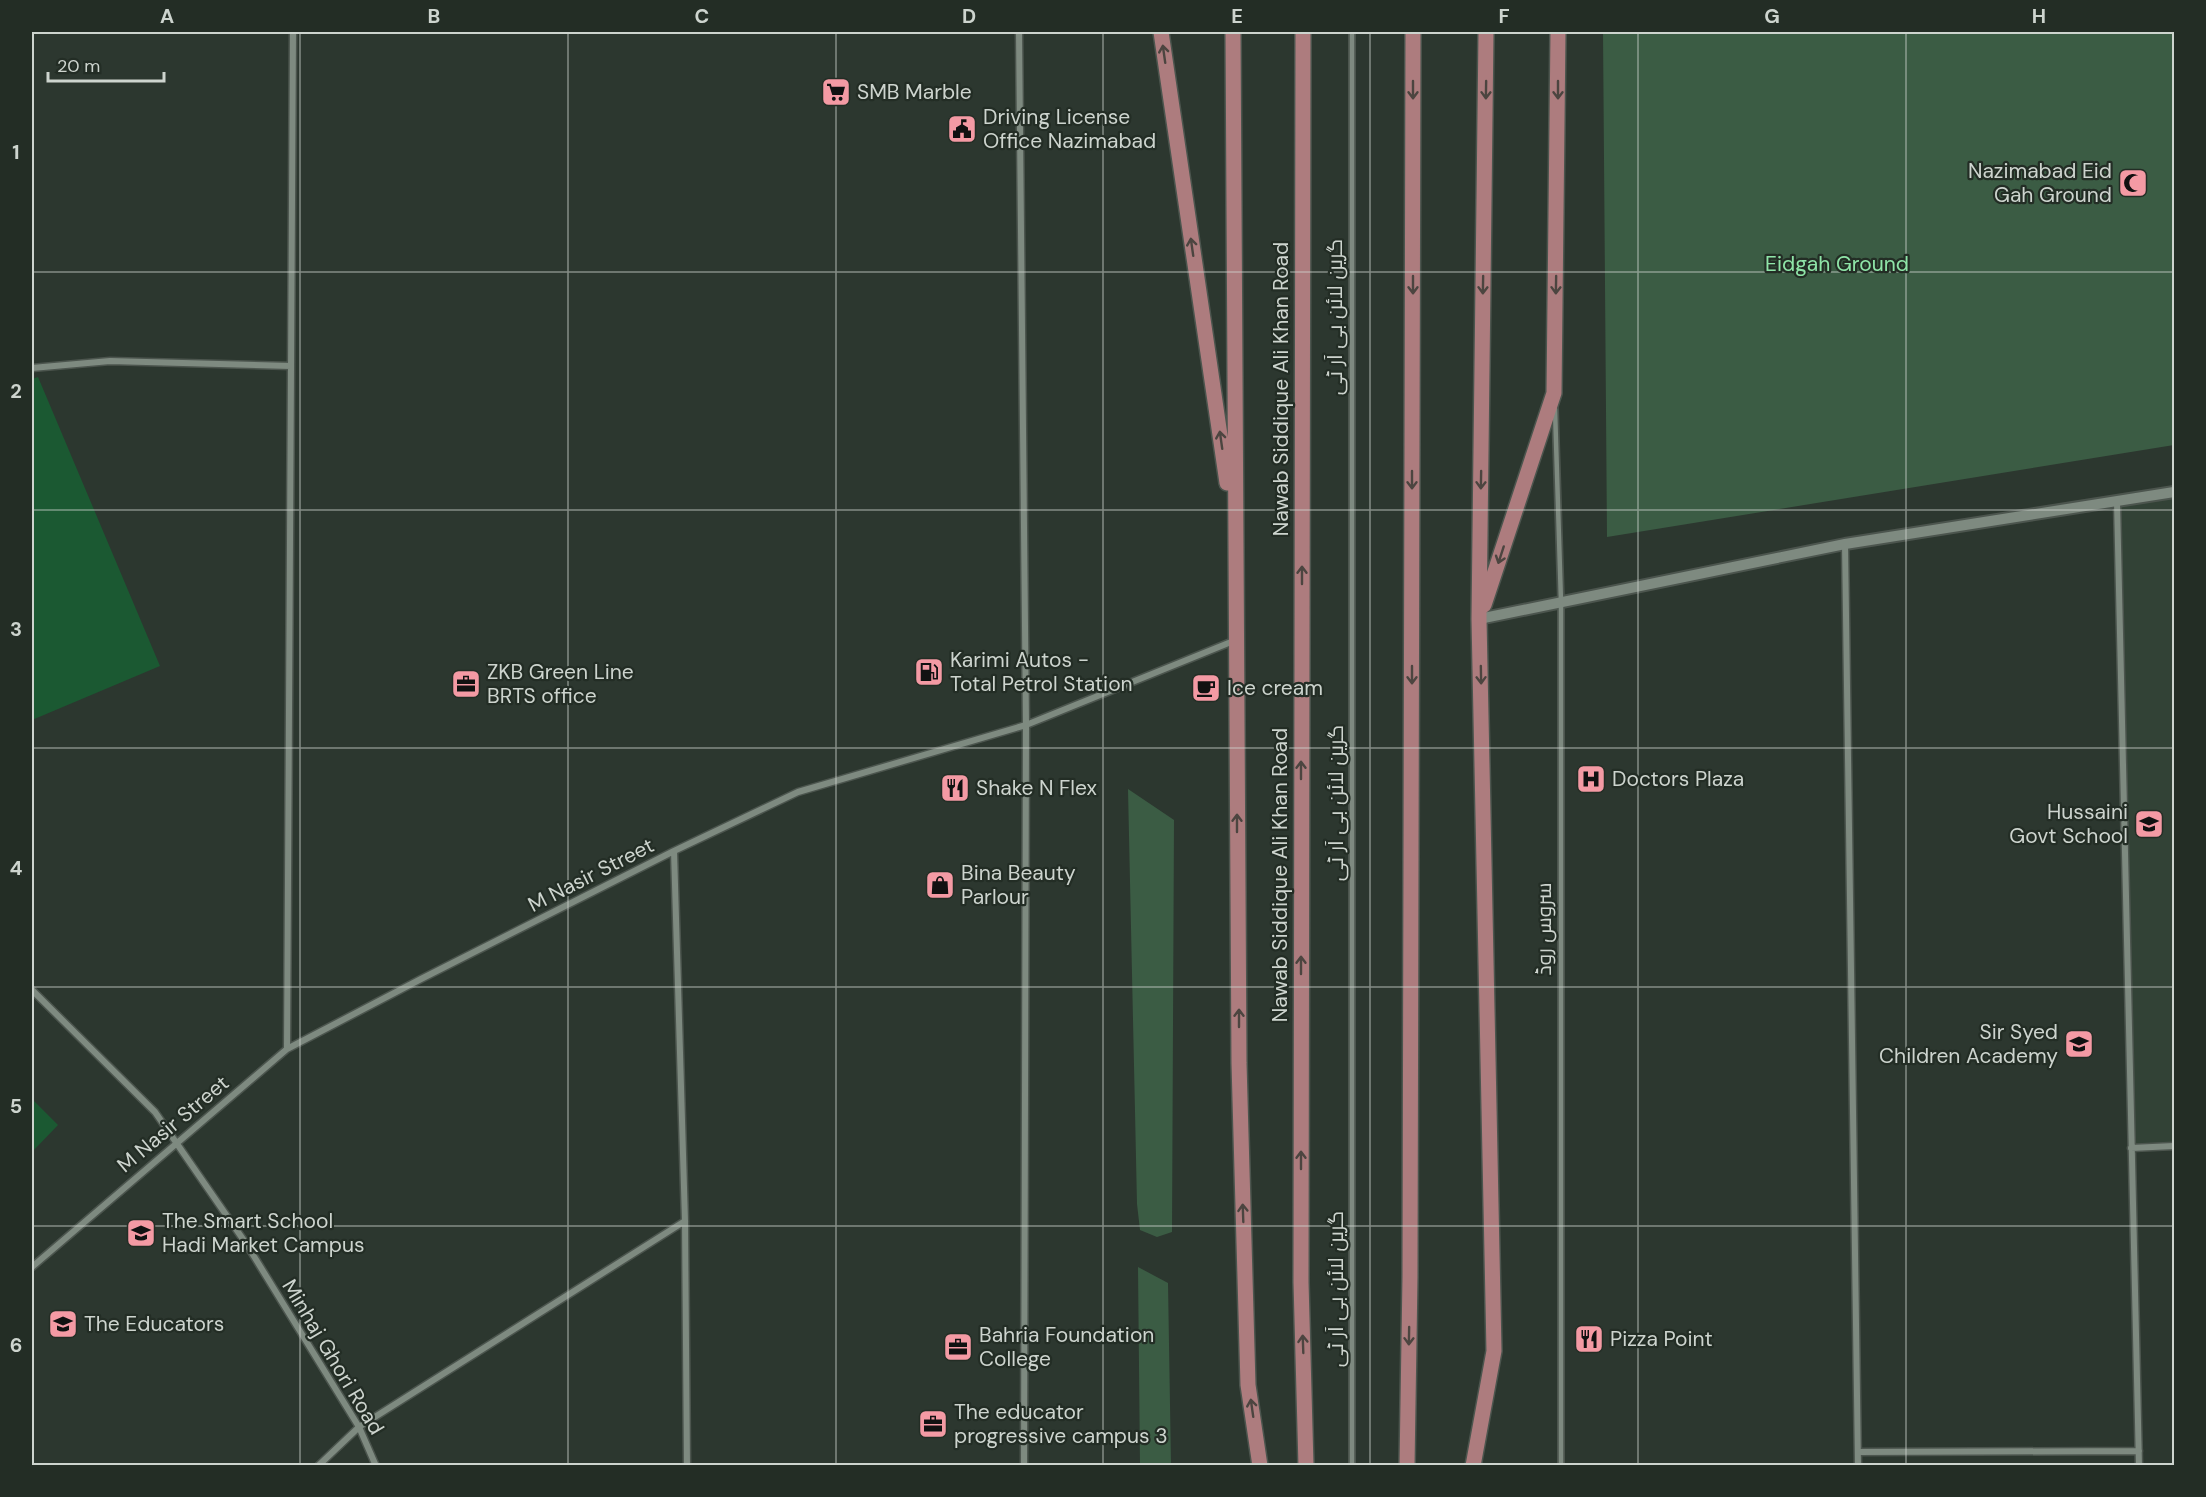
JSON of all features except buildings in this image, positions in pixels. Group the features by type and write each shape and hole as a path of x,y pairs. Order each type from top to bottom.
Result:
{"main road":[{"path":"1161,32 1235,539"},
{"path":"1233,32 1240,1086 1248,1385 1260,1466"},
{"name":"Nawab Siddique Ali Khan Road","path":"1302,32 1300,1282 1306,1466"},
{"path":"1407,1466 1410,1277 1413,32"},
{"path":"1473,1466 1494,1351 1479,619 1486,32"},
{"path":"1479,619 1554,393 1558,32"}],"street":[{"path":"287,1049 293,32"},
{"path":"1019,32 1026,725 1024,1466"},
{"path":"32,368 110,361 291,366"},
{"path":"1479,619 1845,544 2175,492"},
{"path":"2117,502 2139,1466"},
{"path":"1845,544 1858,1466"},
{"name":"M Nasir Street","path":"32,1267 287,1049 674,851 798,792 1026,725 1236,640"},
{"path":"674,851 684,1221 687,1466"},
{"name":"Minhaj Ghori Road","path":"32,990 155,1112 247,1245 359,1427 376,1466"},
{"path":"2132,1148 2175,1146"},
{"path":"318,1466 359,1427 684,1221"},
{"path":"1858,1452 2139,1451"}],"lane":[{"name":"گرین لائن بی آر ٹی","path":"1352,32 1352,1466"},
{"name":"سروس روڈ","path":"1554,393 1561,602 1561,1466"}],"shaded area":[{"name":"Hussaini Govt School","path":"2174,492 2174,1146 2132,1148 2117,502"}],"green space":[{"name":"Eidgah Ground","path":"1603,32 2174,32 2174,445 1607,537"},
{"path":"1128,789 1174,820 1172,1232 1157,1237 1140,1230 1137,1204"},
{"path":"1138,1267 1168,1283 1171,1465 1140,1465"}],"place":[{"name":"SMB Marble","path":"836,92"},
{"name":"Driving License Office Nazimabad","path":"962,129"},
{"name":"Nazimabad Eid Gah Ground","path":"2133,183"},
{"name":"Karimi Autos - Total Petrol Station","path":"929,672"},
{"name":"ZKB Green Line BRTS office","path":"466,684"},
{"name":"Ice cream","path":"1206,688"},
{"name":"Doctors Plaza","path":"1591,779"},
{"name":"Shake N Flex","path":"955,788"},
{"name":"Hussaini Govt School","path":"2149,824"},
{"name":"Bina Beauty Parlour","path":"940,885"},
{"name":"Sir Syed Children Academy","path":"2079,1044"},
{"name":"The Smart School Hadi Market Campus","path":"141,1233"},
{"name":"The Educators","path":"63,1324"},
{"name":"Pizza Point","path":"1589,1339"},
{"name":"Bahria Foundation College","path":"958,1347"},
{"name":"The educator progressive campus 3","path":"933,1424"}]}
